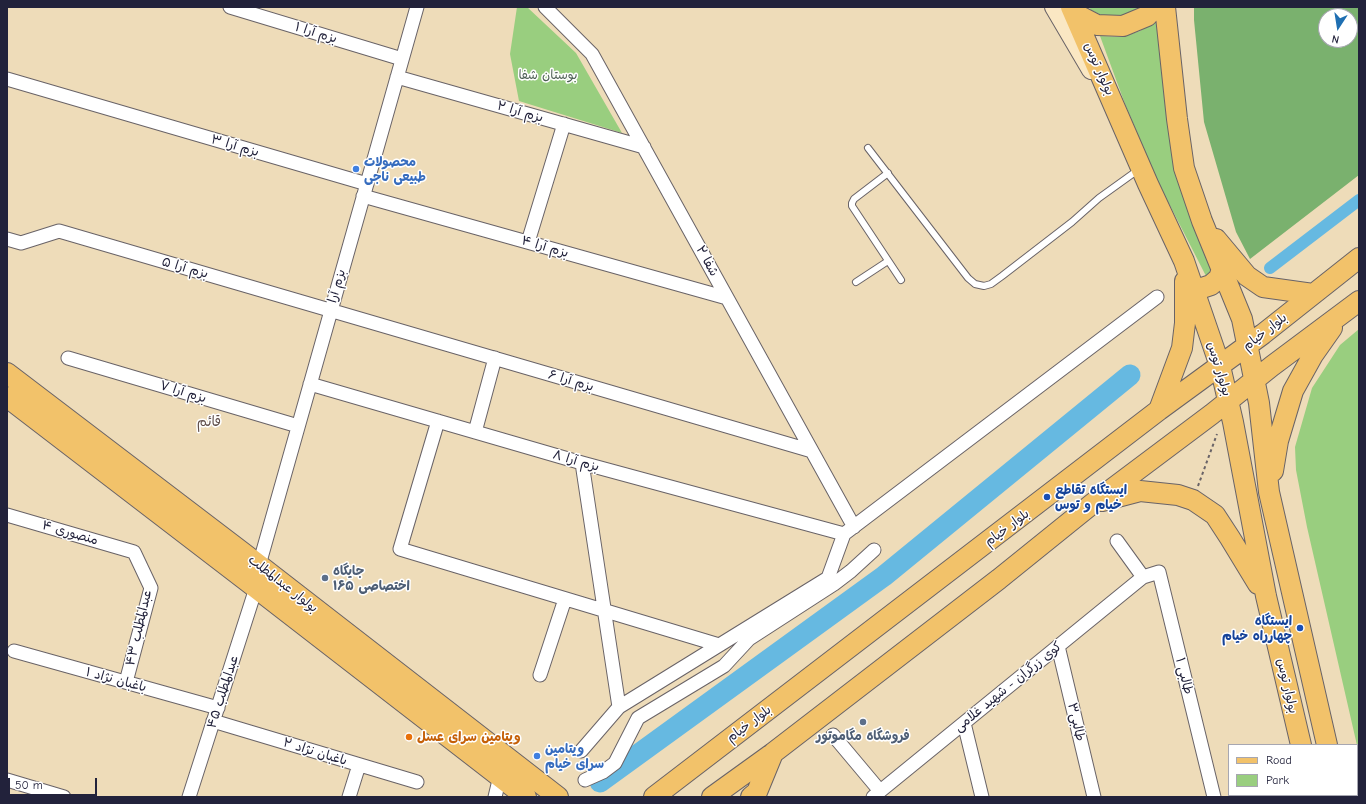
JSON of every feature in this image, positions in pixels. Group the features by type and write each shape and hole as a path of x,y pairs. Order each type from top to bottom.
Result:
{"main road":[{"path":"1073,10 1097,25 1123,26 1147,16 1155,7"},
{"name":"بولوار توس","path":"1165,7 1177,119 1184,168 1202,221 1242,319 1259,403 1270,492 1327,744"},
{"name":"بولوار توس","path":"1073,10 1141,168 1184,261 1220,366 1229,401 1266,596 1300,744"},
{"path":"1202,221 1247,276 1263,287 1313,294"},
{"name":"بلوار خیام","path":"654,797 1159,410 1248,345 1359,258"},
{"path":"1159,410 1182,348 1185,323 1184,261"},
{"path":"1192,286 1202,288 1211,285 1219,278 1222,269"},
{"path":"712,797 773,753 999,579 1092,504 1359,301"},
{"path":"1270,492 1278,441 1293,391 1313,355 1342,314"},
{"name":"بولوار عبدالمطلب","path":"7,373 558,797"},
{"name":"بولوار عبدالمطلب","path":"7,397 526,797"},
{"path":"1092,504 1140,491 1178,494 1194,500 1215,516 1266,596"},
{"path":"751,797 757,792 773,753"}],"street":[{"name":"بزم آرا ۱","path":"230,7 402,59"},
{"name":"بزم آرا","path":"258,565 417,7"},
{"name":"شفا ۲","path":"545,7 592,54 812,451 849,530"},
{"path":"1054,7 1086,62 1113,102"},
{"name":"بزم آرا ۲","path":"397,77 644,147"},
{"name":"بزم آرا ۳","path":"7,80 103,108 365,190"},
{"path":"528,242 564,124"},
{"name":"بزم آرا ۴","path":"365,190 528,242 727,298"},
{"name":"بزم آرا ۵","path":"7,239 21,243 59,231 330,310"},
{"path":"581,750 619,707 828,578 849,530 1157,297"},
{"name":"بزم آرا ۶","path":"330,310 812,451"},
{"name":"بزم آرا ۷","path":"68,358 298,426"},
{"path":"475,432 495,358"},
{"name":"بزم آرا ۸","path":"310,384 582,463 849,530"},
{"path":"438,421 400,549 719,645"},
{"path":"582,463 619,707"},
{"name":"منصوری ۴","path":"7,515 134,552"},
{"path":"1117,541 1142,577"},
{"path":"585,780 603,772 616,763 638,718 724,666 749,639 834,584 874,550"},
{"name":"عبدالمطلب ۴۳","path":"126,682 151,588 134,552"},
{"name":"عبدالمطلب ۴۵","path":"189,797 256,588 258,565"},
{"name":"طالبی ۱","path":"1142,577 1159,572 1214,797"},
{"name":"کوی زرگران - شهید غلامی","path":"875,795 1142,577"},
{"path":"540,675 566,599"},
{"name":"طالبی۳","path":"1058,646 1094,797"},
{"name":"باغبان نژاد ۱","path":"14,651 218,708"},
{"name":"باغبان نژاد ۲","path":"214,721 417,782"},
{"path":"964,722 982,797"},
{"path":"833,735 875,795"},
{"path":"349,797 358,765"},
{"path":"495,797 500,776"},
{"path":"7,780 64,797"}],"lane":[{"path":"868,148 968,278 975,284 984,286 992,284 1072,222 1099,198 1141,168"},
{"path":"888,173 857,196 852,202 855,212 901,280"},
{"path":"856,282 888,261"}],"path":[{"path":"1194,500 1217,434"}],"green space":[{"name":"بوستان شفا","path":"517,7 527,7 576,53 622,133 519,101 510,54"},
{"path":"1089,7 1144,7 1117,18 1103,16 1091,10"},
{"path":"1194,7 1359,7 1359,175 1250,259 1236,232 1204,122"},
{"path":"1156,21 1166,101 1216,273 1207,278 1159,184 1125,104 1100,36 1122,37 1140,31"},
{"path":"1359,329 1359,754 1358,744 1357,744 1307,527 1296,470 1295,447 1312,388 1340,345"}],"waterway":[{"path":"1270,268 1359,200"},
{"path":"600,782 884,576 1130,375"}],"place":[{"name":"محصولات طبیعی ناجی","path":"356,169"},
{"name":"ایستگاه تقاطع خیام و توس","path":"1047,497"},
{"name":"جایگاه اختصاصی ۱۶۵","path":"325,578"},
{"name":"ایستگاه چهارراه خیام","path":"1300,628"},
{"name":"فروشگاه مگاموتور","path":"863,722"},
{"name":"ویتامین سرای عسل","path":"409,737"},
{"name":"ویتامین سرای خیام","path":"537,756"}],"district":[{"name":"قائم","path":"209,422"}]}
